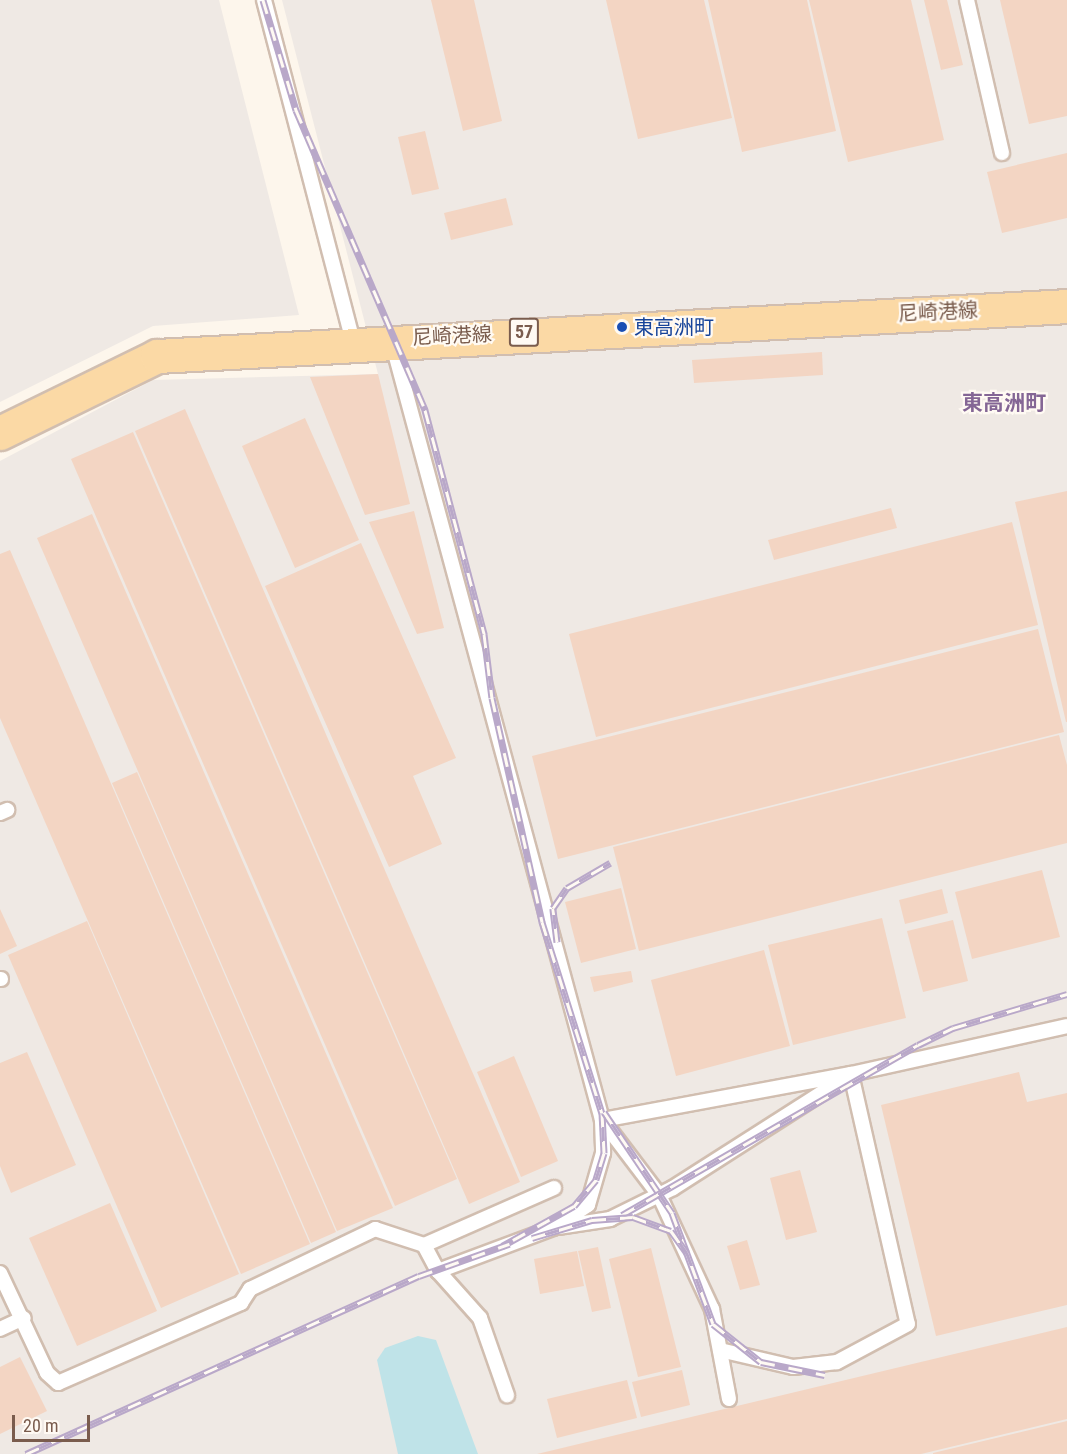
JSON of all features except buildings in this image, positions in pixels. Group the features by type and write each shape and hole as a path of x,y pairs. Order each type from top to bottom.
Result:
{"main road":[{"name":"尼崎港線","path":"0,433 157,356 391,339 1067,306"}],"lane":[{"path":"264,0 353,342"},
{"path":"967,0 1002,153"},
{"path":"391,339 602,1120 603,1153 588,1204 553,1228"},
{"path":"602,1120 851,1074 1067,1026"},
{"path":"438,1271 553,1228 610,1219 659,1195 851,1074"},
{"path":"720,1350 793,1367 837,1362 908,1324 851,1074"},
{"path":"602,1120 659,1195 712,1309 729,1400"},
{"path":"0,1273 24,1318 47,1373 58,1383 241,1303 250,1289 375,1229 424,1245 554,1188"},
{"path":"424,1245 438,1271 480,1318 507,1395"},
{"path":"0,1329 24,1318"}],"shaded area":[{"path":"0,0 219,0 299,315 153,326 0,402"},
{"path":"282,0 1067,0 1067,1454 0,1454 0,461 153,380 378,374"}],"water":[{"path":"418,1336 436,1340 478,1454 398,1454 377,1360 385,1348"}],"railway":[{"path":"263,0 296,110 425,410 484,634 492,698 542,922 602,1113 604,1153 596,1180 574,1206 502,1246"},
{"path":"557,942 553,908 567,888 610,863"},
{"path":"622,1215 918,1045 953,1028 1067,994"},
{"path":"604,1112 672,1213 713,1324 761,1362 825,1375"},
{"path":"532,1238 592,1220 633,1217 671,1231 687,1253"},
{"path":"26,1454 419,1276 509,1244"}],"place":[{"name":"東高洲町","path":"622,327"}],"district":[{"name":"東高洲町","path":"1004,403"}]}
